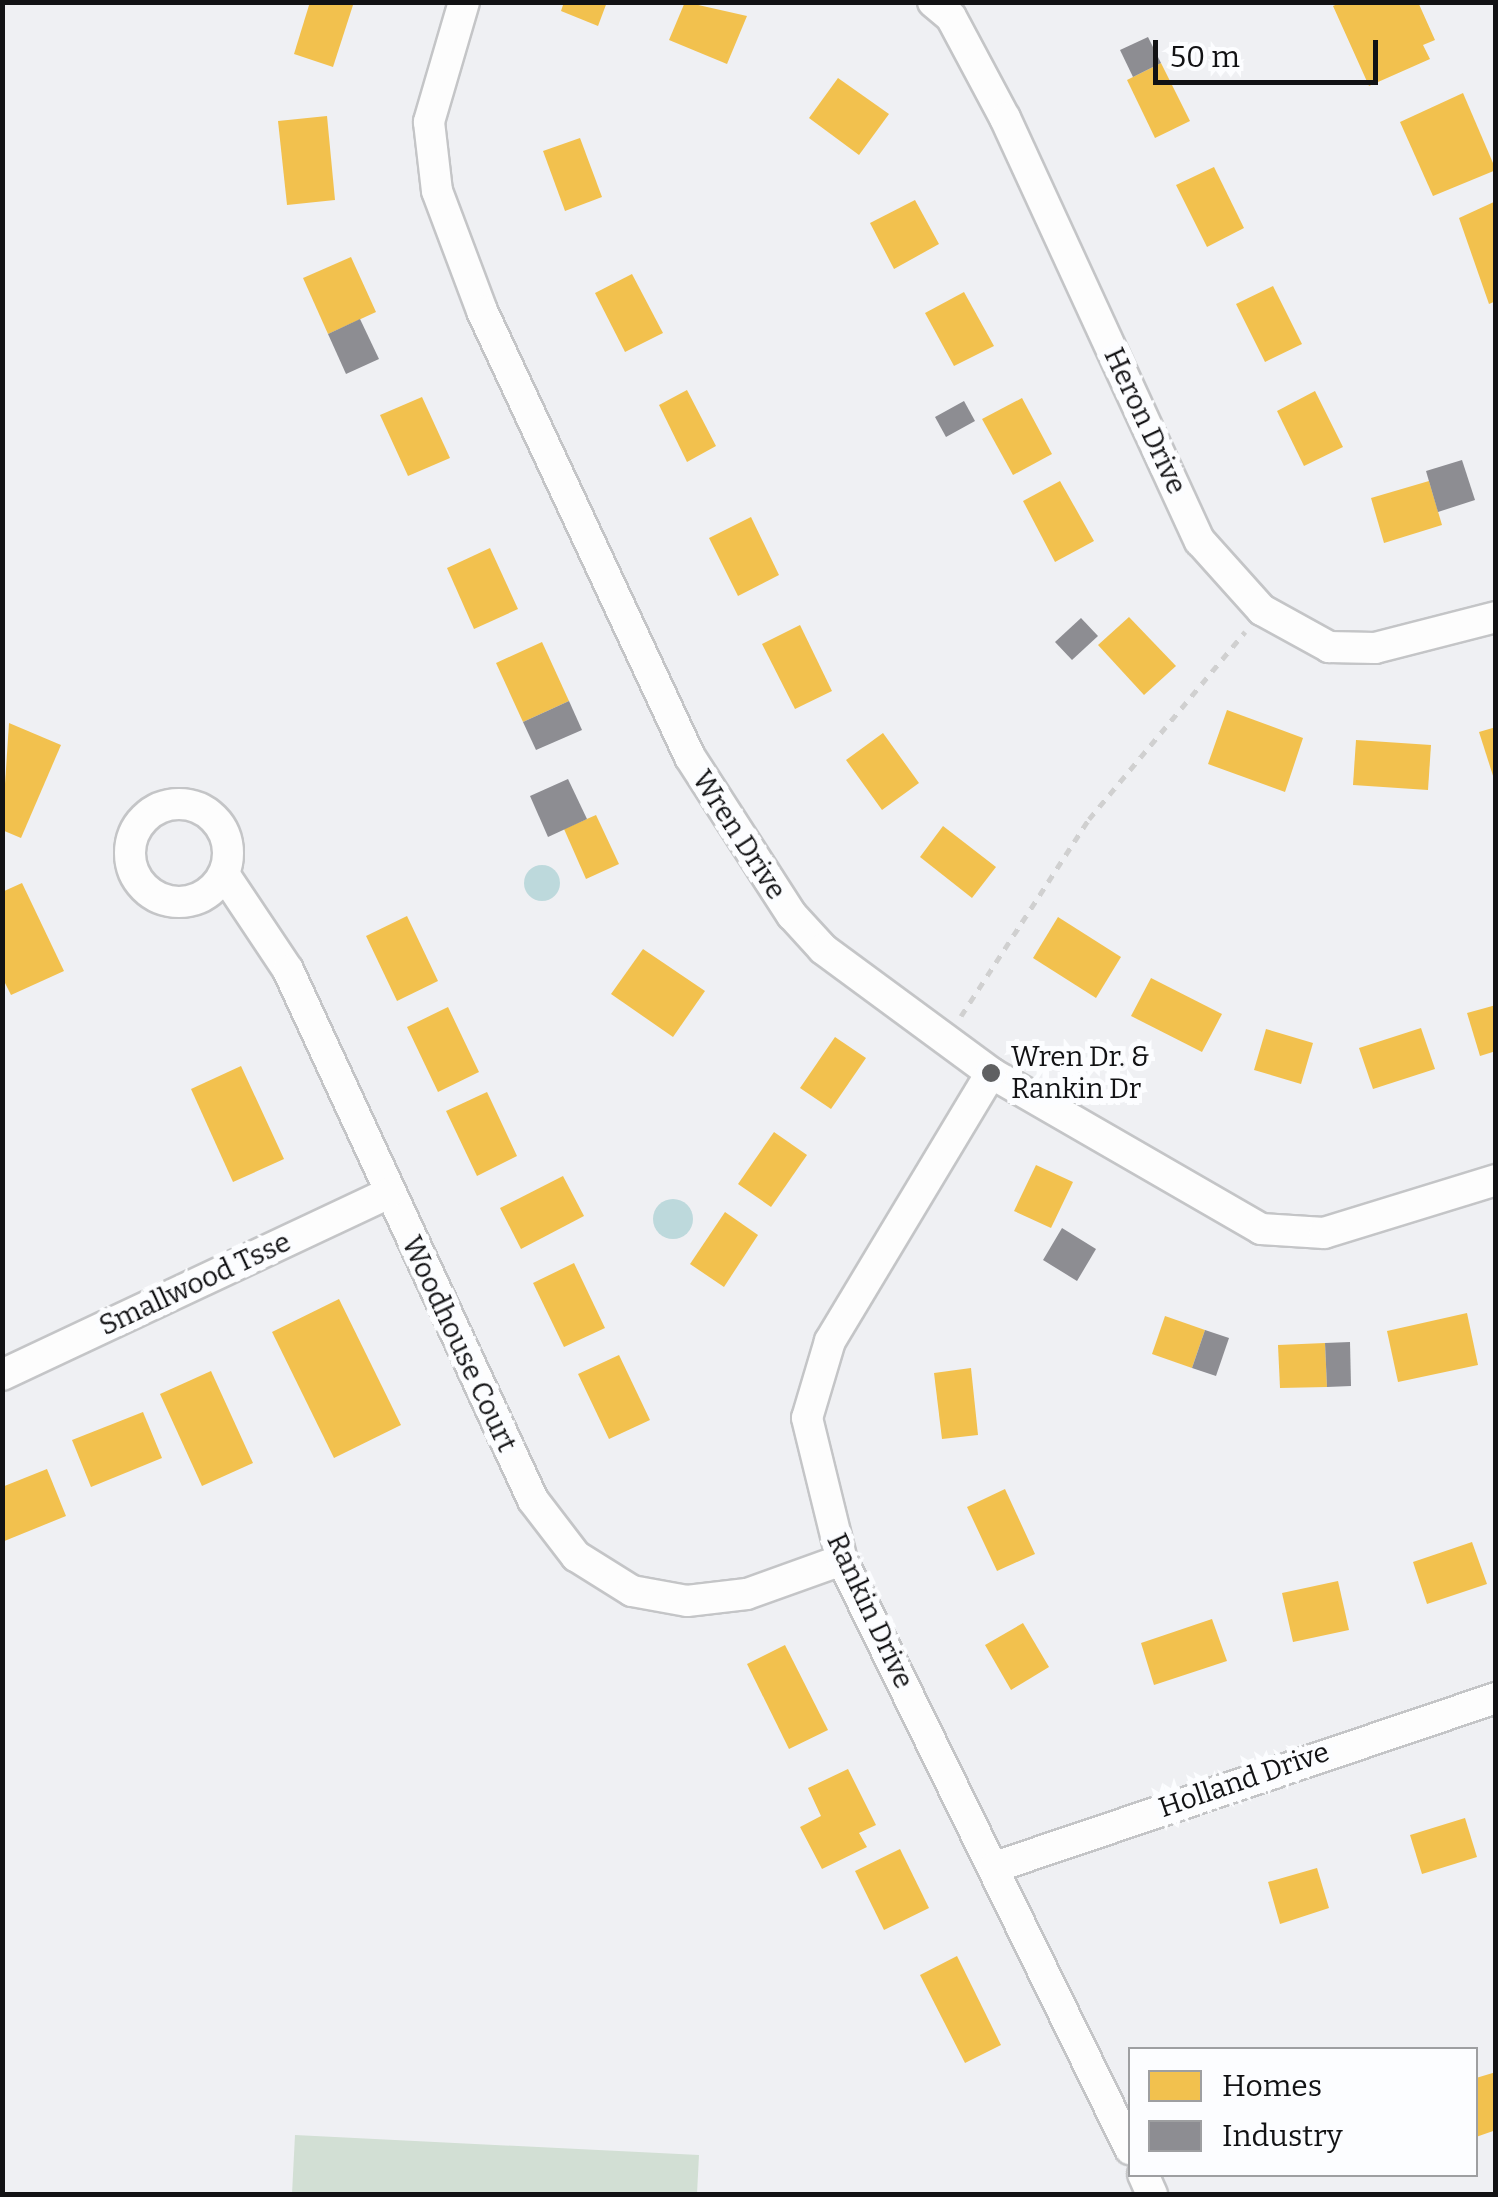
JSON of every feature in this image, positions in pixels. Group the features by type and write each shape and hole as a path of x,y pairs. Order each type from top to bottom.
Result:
{"street":[{"name":"Wren Drive","path":"464,2 429,122 437,191 656,688 768,886 823,949 991,1074 1261,1229 1324,1233 1496,1180"},
{"name":"Heron Drive","path":"933,2 951,16 1005,118 1200,542 1262,610 1329,647 1375,648 1496,617"},
{"name":"Woodhouse Court","path":"224,874 288,970 533,1500 576,1556 632,1590 687,1601 747,1594 842,1560"},
{"name":"Rankin Drive","path":"991,1074 830,1340 807,1418 842,1560 1128,2145"},
{"name":"Smallwood Tsse","path":"2,1375 388,1193"},
{"name":"Holland Drive","path":"994,1867 1496,1698"}],"path":[{"path":"946,1039 1089,819 1262,610"}],"shaded area":[{"path":"295,2135 699,2155 697,2194 292,2194"}],"water":[{"path":"542,865 555,870 560,883 555,896 542,901 529,896 524,883 529,870"},
{"path":"673,1199 687,1205 693,1219 687,1233 673,1239 659,1233 653,1219 659,1205"}],"building: Homes":[{"path":"310,2 354,2 333,67 294,54"},
{"path":"564,2 607,2 598,26 561,11"},
{"path":"685,2 747,16 727,64 669,40"},
{"path":"1342,2 1418,2 1435,40 1423,45 1430,59 1369,86 1333,6"},
{"path":"1161,63 1190,121 1155,138 1127,80"},
{"path":"838,78 889,114 859,155 809,118"},
{"path":"1463,93 1496,170 1433,196 1400,122"},
{"path":"327,116 335,200 287,205 278,121"},
{"path":"580,138 602,197 565,211 543,151"},
{"path":"1214,167 1244,228 1207,247 1176,185"},
{"path":"915,200 939,244 894,269 870,223"},
{"path":"1496,201 1496,301 1489,304 1459,218"},
{"path":"351,257 376,312 328,334 303,278"},
{"path":"632,274 663,333 625,352 595,293"},
{"path":"1273,286 1302,344 1265,362 1236,304"},
{"path":"964,292 994,346 954,366 925,313"},
{"path":"687,390 716,446 687,462 659,405"},
{"path":"1315,391 1343,447 1304,466 1277,411"},
{"path":"422,397 450,458 408,476 380,415"},
{"path":"1022,398 1052,454 1013,475 982,419"},
{"path":"1060,481 1094,541 1055,562 1023,501"},
{"path":"1429,481 1442,525 1384,543 1371,498"},
{"path":"751,517 779,575 738,596 709,538"},
{"path":"490,548 518,609 474,629 447,568"},
{"path":"1129,617 1176,666 1144,695 1098,645"},
{"path":"800,625 832,691 795,709 762,644"},
{"path":"542,642 569,701 523,722 496,663"},
{"path":"1227,710 1303,738 1285,792 1208,764"},
{"path":"9,723 61,745 21,838 2,830"},
{"path":"1496,727 1496,782 1495,782 1479,732"},
{"path":"883,733 919,783 882,810 846,760"},
{"path":"1356,740 1431,745 1428,790 1353,785"},
{"path":"596,815 619,864 586,879 564,829"},
{"path":"943,826 996,867 972,898 920,857"},
{"path":"22,883 64,971 11,995 2,977 2,892"},
{"path":"407,916 438,981 397,1001 366,936"},
{"path":"1058,917 1121,957 1096,998 1033,958"},
{"path":"643,949 705,991 673,1037 611,994"},
{"path":"1151,978 1222,1014 1202,1052 1131,1016"},
{"path":"1496,1005 1496,1051 1480,1056 1467,1013"},
{"path":"448,1007 479,1072 438,1092 407,1027"},
{"path":"1421,1028 1435,1069 1373,1089 1359,1048"},
{"path":"1266,1029 1313,1043 1301,1084 1254,1070"},
{"path":"835,1037 866,1058 831,1109 800,1088"},
{"path":"241,1066 284,1159 233,1182 191,1089"},
{"path":"487,1092 517,1156 477,1176 446,1111"},
{"path":"774,1132 807,1155 771,1207 738,1184"},
{"path":"1036,1165 1073,1182 1051,1228 1014,1211"},
{"path":"563,1176 584,1216 521,1249 500,1208"},
{"path":"725,1212 758,1235 724,1287 690,1264"},
{"path":"574,1263 605,1328 564,1347 533,1283"},
{"path":"339,1299 401,1425 334,1458 272,1332"},
{"path":"1467,1313 1478,1365 1398,1382 1387,1331"},
{"path":"1165,1316 1205,1330 1192,1368 1152,1354"},
{"path":"1325,1343 1327,1387 1280,1388 1278,1345"},
{"path":"619,1355 650,1420 609,1439 578,1374"},
{"path":"971,1368 978,1435 942,1439 934,1373"},
{"path":"211,1371 253,1463 202,1486 160,1394"},
{"path":"143,1412 162,1458 91,1487 72,1440"},
{"path":"47,1469 66,1516 2,1542 2,1487"},
{"path":"1005,1489 1035,1554 997,1571 967,1507"},
{"path":"1472,1542 1487,1584 1427,1604 1413,1562"},
{"path":"1338,1581 1349,1630 1293,1642 1282,1593"},
{"path":"1212,1619 1227,1661 1154,1685 1141,1643"},
{"path":"1023,1623 1049,1667 1011,1690 985,1645"},
{"path":"785,1645 828,1730 789,1749 747,1664"},
{"path":"848,1769 876,1825 859,1833 867,1847 822,1869 800,1827 821,1816 808,1788"},
{"path":"1465,1818 1477,1857 1422,1874 1410,1835"},
{"path":"900,1849 929,1908 884,1930 855,1871"},
{"path":"1317,1868 1329,1908 1280,1924 1268,1882"},
{"path":"957,1956 1001,2045 965,2063 920,1975"},
{"path":"1496,2072 1496,2130 1478,2136 1478,2077"}],"building: Industry":[{"path":"1148,37 1161,63 1133,77 1120,50"},
{"path":"360,319 379,359 346,374 328,334"},
{"path":"964,401 975,421 946,437 935,417"},
{"path":"1462,460 1475,500 1438,512 1426,471"},
{"path":"1081,618 1098,636 1072,660 1055,642"},
{"path":"569,701 582,730 536,750 523,722"},
{"path":"568,779 587,819 548,837 530,796"},
{"path":"1062,1228 1096,1249 1077,1281 1043,1260"},
{"path":"1205,1330 1229,1338 1216,1376 1192,1368"},
{"path":"1350,1342 1351,1386 1327,1387 1325,1343"}],"place":[{"name":"Wren Dr. & Rankin Dr","path":"991,1073"}]}
